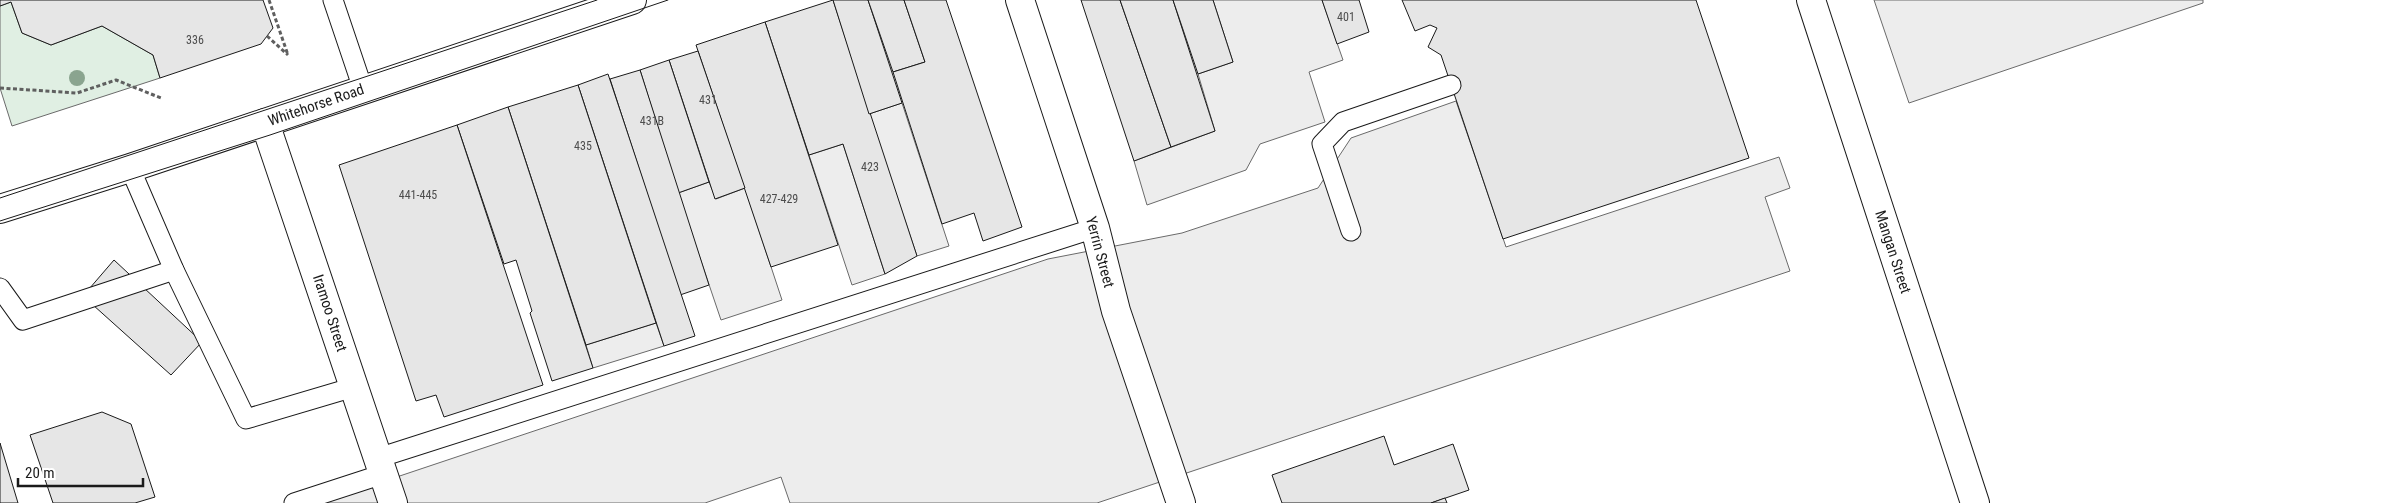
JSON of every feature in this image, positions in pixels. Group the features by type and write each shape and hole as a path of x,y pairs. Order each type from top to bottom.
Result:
{"street":[{"name":"Whitehorse Road","path":"0,209 130,168 632,0"},
{"name":"Yerrin Street","path":"1020,0 1095,228 1116,311 1180,503"},
{"name":"Mangan Street","path":"1811,0 1974,503"},
{"name":"Iramoo Street","path":"265,123 392,503"}],"lane":[{"path":"333,0 363,90"},
{"path":"1351,231 1322,144 1343,122 1451,85"},
{"path":"130,168 174,270 246,418 354,387"},
{"path":"294,503 381,466 1095,228"},
{"path":"0,288 23,320 174,270"}],"path":[{"path":"268,36 288,55 269,0"},
{"path":"0,88 77,93 116,80 161,98"}],"green space":[{"path":"11,2 22,33 51,45 102,26 153,55 160,78 12,126 0,88 0,6"}],"shaded area":[{"path":"1213,0 1322,0 1343,60 1309,72 1325,122 1260,144 1246,170 1147,205 1134,161 1215,131 1198,74 1233,62"},
{"path":"1874,0 2203,0 2203,3 1909,103"},
{"path":"1456,101 1506,247 1779,157 1790,188 1765,197 1790,271 1097,503 790,503 781,477 705,503 319,503 1048,259 1182,233 1318,188 1351,138"},
{"path":"902,103 949,246 917,256 869,114"},
{"path":"843,144 885,274 852,285 809,155"},
{"path":"709,182 716,199 745,188 782,300 721,320 678,193"},
{"path":"656,323 664,346 593,368 586,345"}],"building":[{"path":"0,0 263,0 273,28 261,44 160,78 153,55 102,26 51,45 22,33 11,2 0,6"},
{"path":"833,0 917,256 885,274 843,144 809,155 765,22"},
{"path":"833,0 868,0 902,103 869,114"},
{"path":"868,0 904,0 925,62 893,72"},
{"path":"904,0 946,0 1022,227 983,241 974,213 942,224 893,72 925,62"},
{"path":"1081,0 1120,0 1171,147 1134,161"},
{"path":"1120,0 1173,0 1215,131 1171,147"},
{"path":"1173,0 1213,0 1233,62 1198,74"},
{"path":"1322,0 1359,0 1369,32 1337,44"},
{"path":"1402,0 1696,0 1749,158 1503,239 1441,55 1428,47 1437,28 1430,25 1415,31"},
{"path":"765,22 838,245 771,267 696,45"},
{"path":"698,51 745,188 715,199 669,60"},
{"path":"669,60 709,182 678,193 640,70"},
{"path":"640,70 709,285 680,295 610,79"},
{"path":"608,74 695,336 664,346 578,85"},
{"path":"578,85 656,323 586,345 508,107"},
{"path":"508,107 593,368 552,381 530,313 532,311 516,260 504,264 457,125"},
{"path":"457,125 543,385 444,417 436,395 416,401 339,165"},
{"path":"114,260 202,342 171,375 83,296"},
{"path":"102,412 131,424 155,497 135,503 53,503 30,435"},
{"path":"1384,436 1394,465 1453,444 1469,490 1431,503 1282,503 1272,475"},
{"path":"0,443 18,503 0,503"},
{"path":"1445,498 1447,503 1431,503"}],"tram line":[{"path":"0,198 597,0"},
{"path":"0,221 270,135 668,0"}]}
